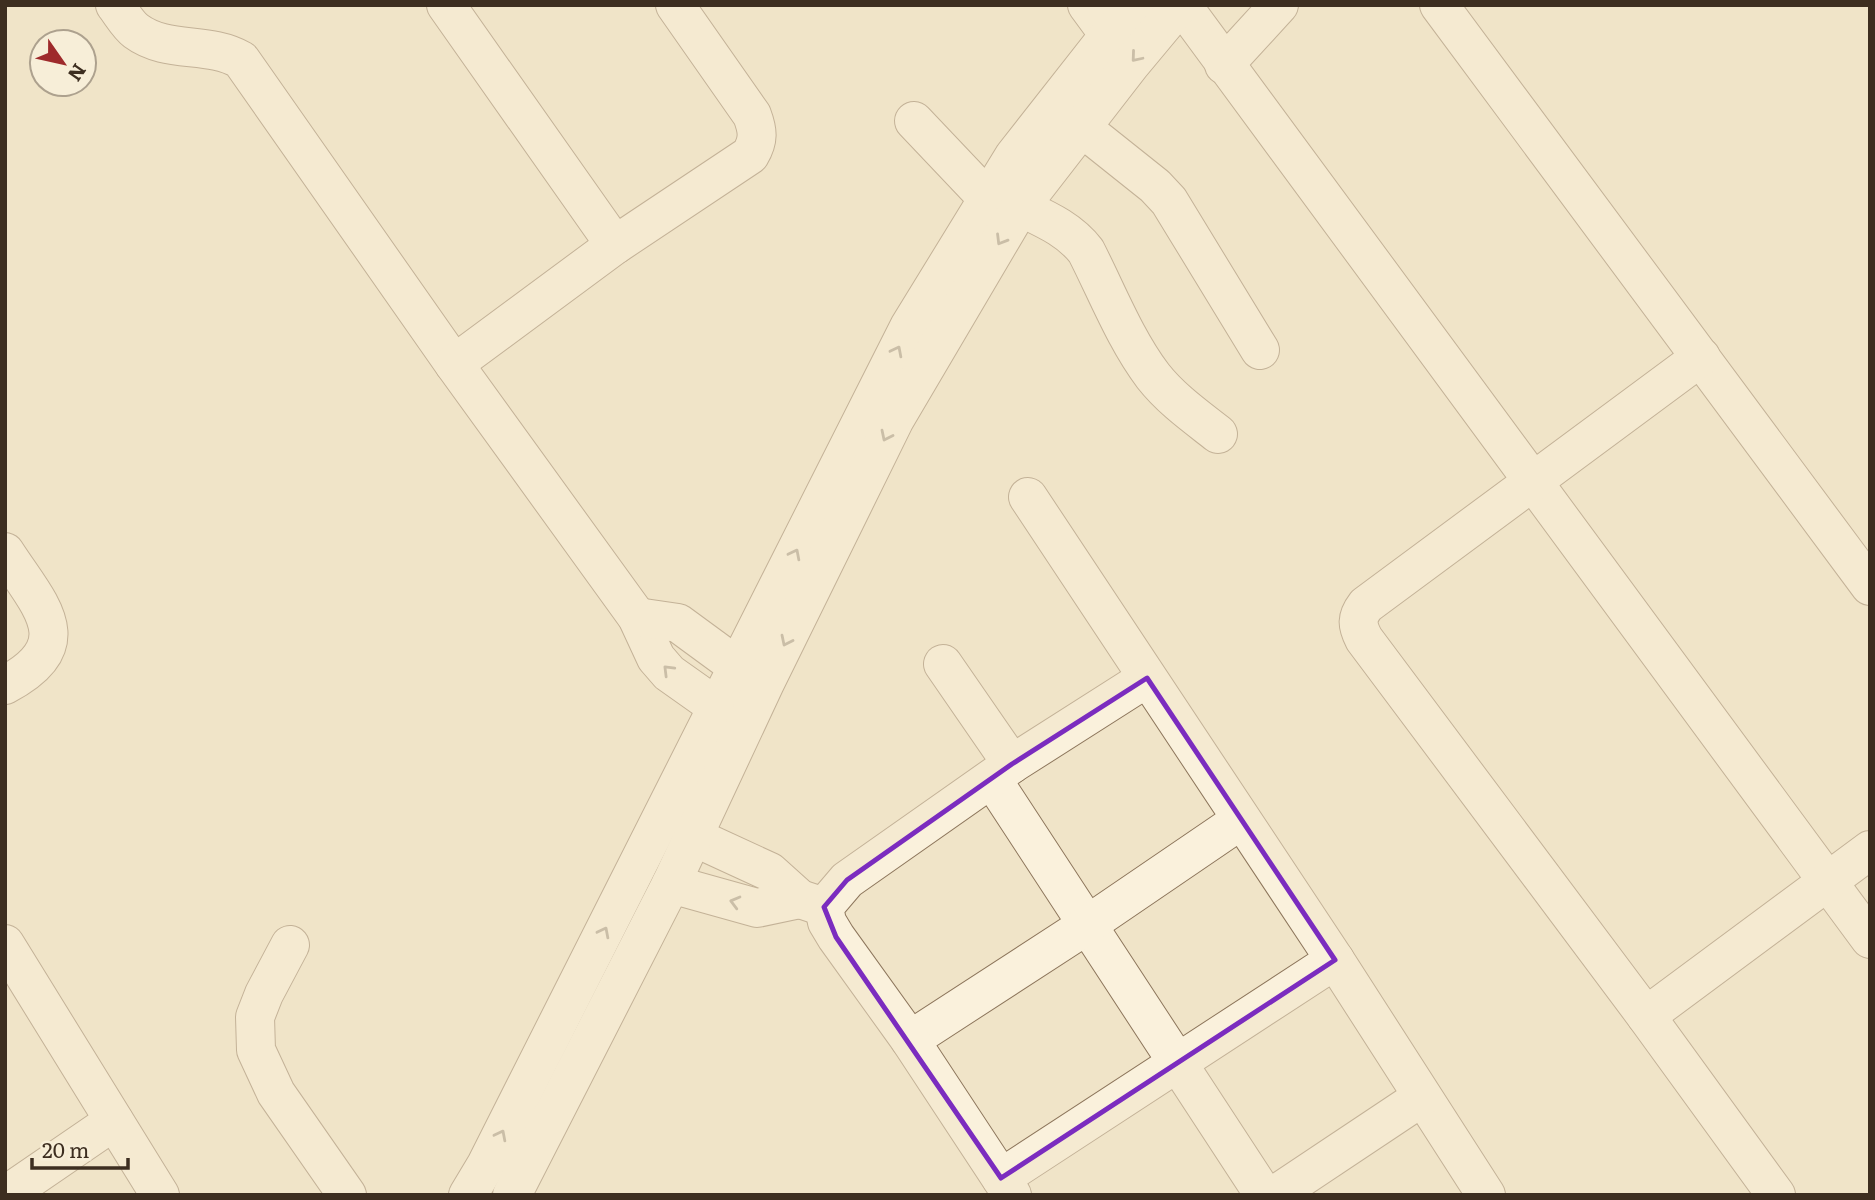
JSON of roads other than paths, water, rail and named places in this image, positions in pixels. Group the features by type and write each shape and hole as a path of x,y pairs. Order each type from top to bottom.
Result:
{"street":[{"path":"116,5 134,30 153,41 170,46 211,49 241,60 454,364 637,617 656,658 669,673 717,707"},
{"path":"446,5 615,245"},
{"path":"454,364 615,245 750,155 757,142 758,131 752,115 674,5"},
{"path":"1087,5 1109,35"},
{"path":"512,1195 671,884 765,683 1004,203 1014,156 1109,35 1137,5"},
{"path":"468,1195 486,1165 909,327 1004,203 1081,127 1181,5 1870,939"},
{"path":"1224,65 1279,5"},
{"path":"1439,5 1870,586"},
{"path":"914,121 1004,203 1056,225 1076,239 1086,251 1153,376 1178,402 1218,434"},
{"path":"1081,127 1155,186 1169,201 1260,350"},
{"path":"1700,357 1366,604 1358,615 1357,626 1372,650 1646,1016 1776,1195"},
{"path":"1028,497 1335,960 1486,1195"},
{"path":"5,552 45,614 50,632 45,650 35,664 5,685"},
{"path":"637,617 678,623 738,667"},
{"path":"943,664 1087,925 1264,1195"},
{"path":"671,884 757,908 812,903 833,894 847,880 1002,771 1147,678"},
{"path":"911,1040 1241,820"},
{"path":"694,836 770,872 812,903 911,1040 1007,1186 1179,1062 1335,960"},
{"path":"1646,1016 1870,850"},
{"path":"5,944 160,1195"},
{"path":"290,945 255,1017 256,1050 276,1093 347,1195"},
{"path":"1275,1195 1422,1097"},
{"path":"6,1195 114,1121"}]}
